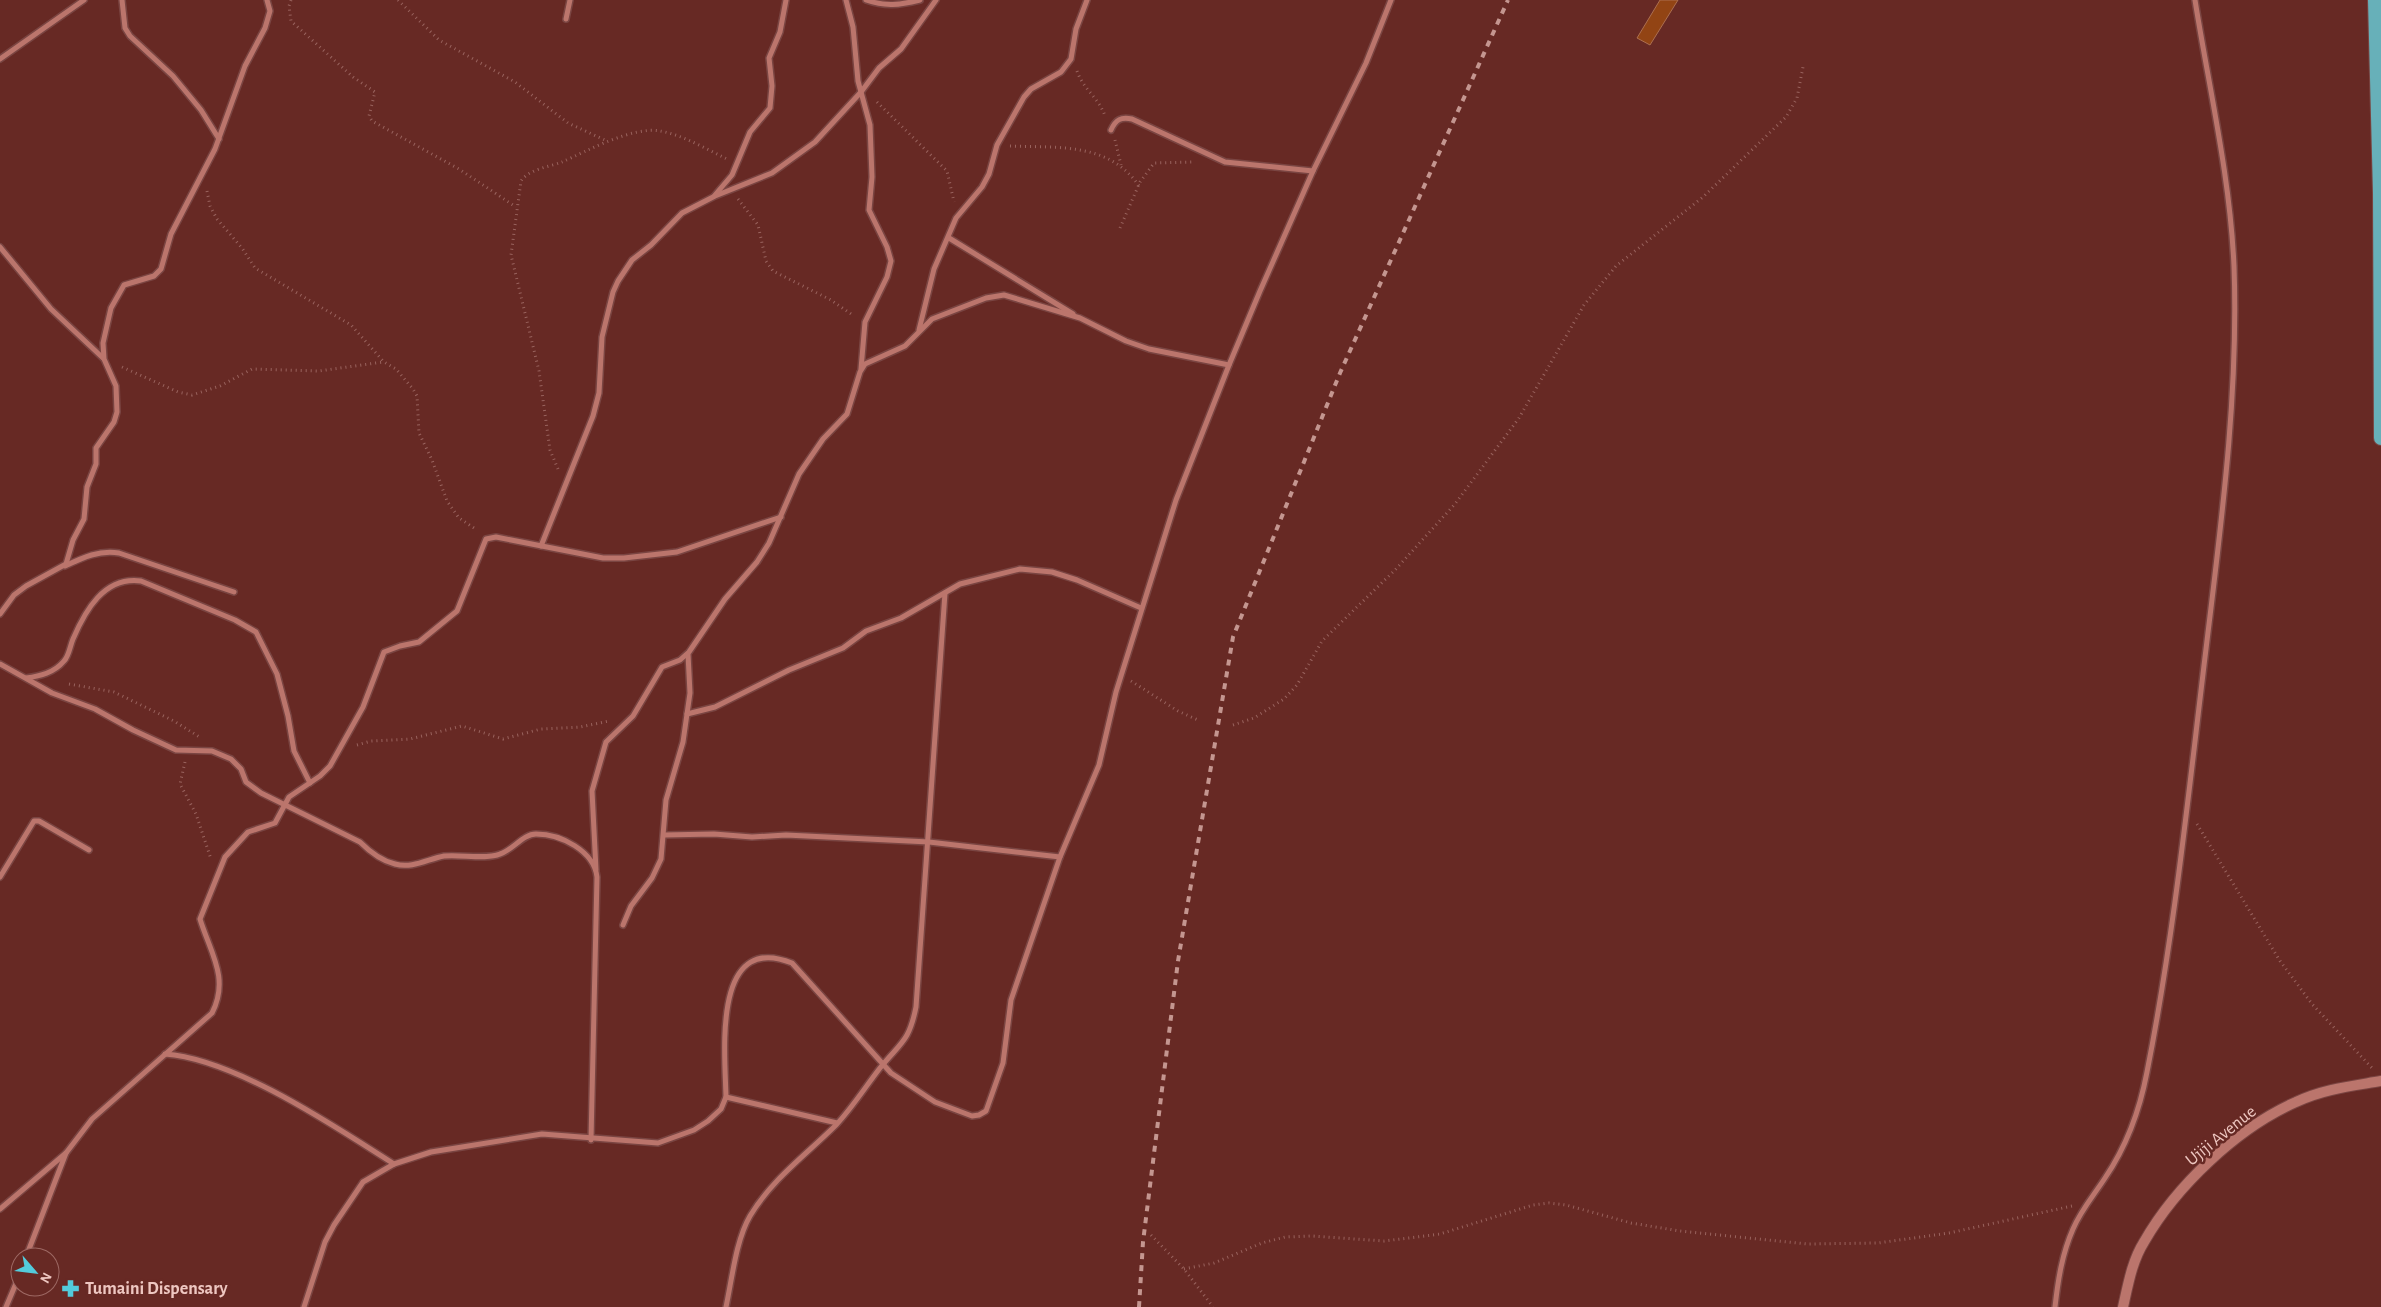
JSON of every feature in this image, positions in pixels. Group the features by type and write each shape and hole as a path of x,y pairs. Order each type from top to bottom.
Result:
{"highway":[{"path":"2375,0 2380,193 2381,438"}],"main road":[{"name":"Ujiji Avenue","path":"2123,1307 2129,1279 2143,1243 2169,1205 2211,1160 2258,1122 2296,1102 2334,1088 2381,1081"}],"street":[{"path":"0,60 84,0"},
{"path":"122,0 125,28 130,36 173,76 201,110 219,139"},
{"path":"62,567 69,557 73,540 86,512 87,487 94,474 96,448 114,422 117,412 116,386 104,359 103,343 111,308 124,285 158,274 171,234 219,139 245,66 266,28 270,12 267,0"},
{"path":"566,19 570,0"},
{"path":"715,196 738,162 750,132 766,114 772,101 768,58 780,32 786,0"},
{"path":"590,1140 596,870 592,791 594,776 606,742 636,712 662,666 680,660 688,654 725,599 757,562 781,517 799,474 823,439 847,414 860,372 862,335 867,314 887,277 891,261 869,210 872,177 870,125 858,81 853,27 846,0"},
{"path":"866,0 880,5 893,6 920,0"},
{"path":"541,546 593,416 599,393 602,337 618,281 632,260 651,245 682,213 715,196 772,173 808,147 862,91 881,66 901,50 936,0"},
{"path":"919,331 934,269 956,218 982,187 989,174 997,145 1024,97 1031,89 1061,72 1072,56 1076,29 1086,0"},
{"path":"304,1307 325,1242 334,1225 363,1182 394,1164 431,1152 542,1134 590,1140 658,1143 694,1130 708,1121 721,1109 726,1097 724,1024 731,993 740,972 750,962 763,956 780,958 792,963 882,1065 936,1102 972,1116 986,1111 1003,1063 1011,1000 1060,857 1099,765 1141,608 1176,500 1229,365 1313,171 1366,63 1391,0"},
{"path":"2055,1307 2064,1251 2087,1203 2106,1177 2121,1149 2136,1115 2146,1077 2160,1005 2188,808 2229,444 2234,342 2234,264 2224,167 2195,0"},
{"path":"1111,130 1119,119 1132,119 1225,162 1313,171"},
{"path":"949,238 1080,318 1126,341 1149,349 1229,365"},
{"path":"0,247 51,309 104,359"},
{"path":"860,372 865,364 905,346 932,319 986,298 1004,295 1080,318"},
{"path":"0,1209 66,1153 92,1119 212,1013 218,998 220,970 200,919 225,857 246,834 275,823 289,797 330,766 363,707 384,652 419,642 457,611 483,543 488,538 603,558 653,555 677,552 781,517"},
{"path":"0,614 14,595 26,586 90,554 107,551 119,553 234,592"},
{"path":"687,714 715,707 789,670 843,648 866,631 901,618 960,584 974,580 1030,568 1077,580 1141,608"},
{"path":"26,678 55,670 65,660 86,611 98,596 126,581 141,581 235,620 256,632 277,674 288,716 294,751 310,783"},
{"path":"726,1307 744,1228 750,1216 783,1175 837,1123 882,1065 906,1040 913,1024 929,842 945,592"},
{"path":"623,925 631,906 658,867 664,835 666,800 683,742 687,714 691,684 688,654"},
{"path":"0,664 52,693 95,709 133,730 176,750 212,751 223,755 237,763 248,784 285,806 360,842 371,853 396,864 417,864 444,856 499,855 528,836 536,834 573,845 590,859 596,870"},
{"path":"0,877 34,821 39,821 88,850"},
{"path":"664,835 786,835 929,842 1060,857"},
{"path":"165,1054 183,1055 210,1062 259,1085 331,1124 394,1164"},
{"path":"726,1097 837,1123"},
{"path":"30,1247 66,1153"}],"path":[{"path":"291,0 289,6 291,20 304,35 352,77 375,92 369,116 372,121 459,169 516,207"},
{"path":"398,0 439,40 514,82 568,123 608,141"},
{"path":"1072,56 1081,82 1102,108 1111,130 1121,165 1139,186"},
{"path":"1232,725 1254,718 1284,699 1296,685 1322,641 1395,570 1455,504 1519,418 1584,305 1596,288 1616,266 1704,197 1786,116 1797,98 1803,67"},
{"path":"862,91 906,129 947,171 956,218"},
{"path":"567,480 553,460 539,371 512,264 516,207 519,186 524,176 608,141 644,130 659,130 738,162"},
{"path":"997,145 1088,151 1121,165"},
{"path":"1120,228 1139,186 1150,168 1161,161 1225,162"},
{"path":"206,167 210,206 217,219 242,248 255,268 352,325 384,362 396,369 417,396 419,433 432,460 447,501 459,518 488,538"},
{"path":"729,190 745,206 758,226 766,261 773,271 843,307 856,318 862,335"},
{"path":"104,359 188,395 220,386 252,369 318,371 384,362"},
{"path":"1122,675 1178,710 1200,720"},
{"path":"34,677 114,692 185,728 223,755"},
{"path":"340,748 371,741 410,739 462,726 503,739 542,729 599,724 636,712"},
{"path":"188,750 180,784 196,814 217,873"},
{"path":"2188,808 2280,961 2312,1004 2374,1070"},
{"path":"1184,1269 1214,1263 1262,1243 1285,1237 1312,1236 1384,1241 1410,1238 1440,1234 1533,1205 1549,1203 1566,1205 1631,1222 1680,1231 1807,1244 1896,1241 1949,1233 2087,1203"},
{"path":"1151,1234 1184,1269 1213,1307"}],"building":[{"path":"1660,0 1678,0 1650,45 1637,38"}],"railway":[{"path":"1139,1307 1143,1242 1178,961 1233,637 1340,373 1508,0"}],"place":[{"name":"Tumaini Dispensary","path":"71,1289"}]}
